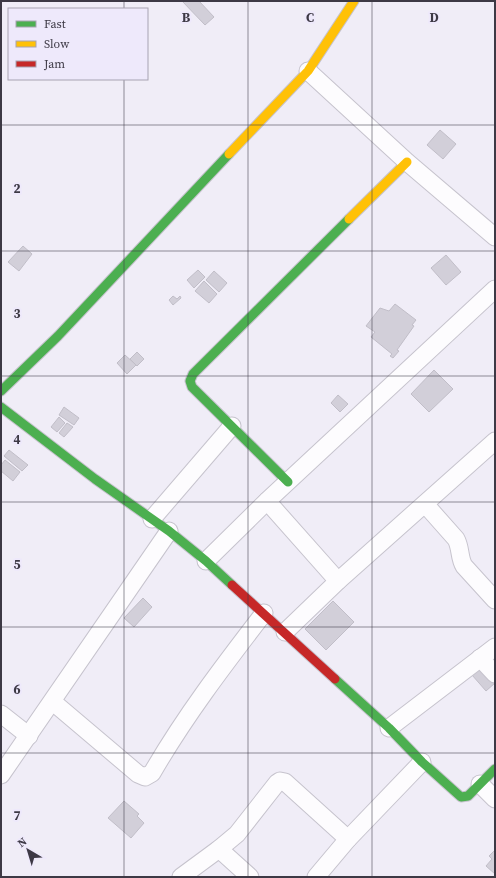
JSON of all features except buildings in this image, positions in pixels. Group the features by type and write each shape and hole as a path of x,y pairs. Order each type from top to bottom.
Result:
{"street":[{"path":"1,391 58,336 308,71 354,1"},
{"path":"308,71 407,162 495,237"},
{"path":"288,482 192,386 190,380 193,374 407,162"},
{"path":"206,561 267,501 495,289"},
{"path":"1,407 95,479 169,531 206,561 389,728 422,762 461,797 468,796 495,769"},
{"path":"152,519 232,426"},
{"path":"285,632 338,581 495,441"},
{"path":"267,501 338,581"},
{"path":"424,504 456,540 459,545 461,559 464,566 495,600"},
{"path":"1,775 53,702 169,531"},
{"path":"53,702 138,774 146,777 152,773 179,728 202,694 264,613"},
{"path":"389,728 495,647"},
{"path":"480,658 495,674"},
{"path":"1,714 29,736"},
{"path":"316,877 348,840 422,762"},
{"path":"181,877 237,834 280,781 285,782 348,840"},
{"path":"480,784 495,799"},
{"path":"219,849 250,877"}],"traffic: fast":[{"path":"1,391 58,336 229,154"},
{"path":"288,482 192,387 190,381 193,374 349,219"},
{"path":"1,407 95,479 169,531 206,561 232,585"},
{"path":"335,679 461,797 468,796 495,769"}],"traffic: slow":[{"path":"229,154 308,71 354,1"},
{"path":"349,219 407,162"}],"traffic: jam":[{"path":"232,585 335,679"}]}
